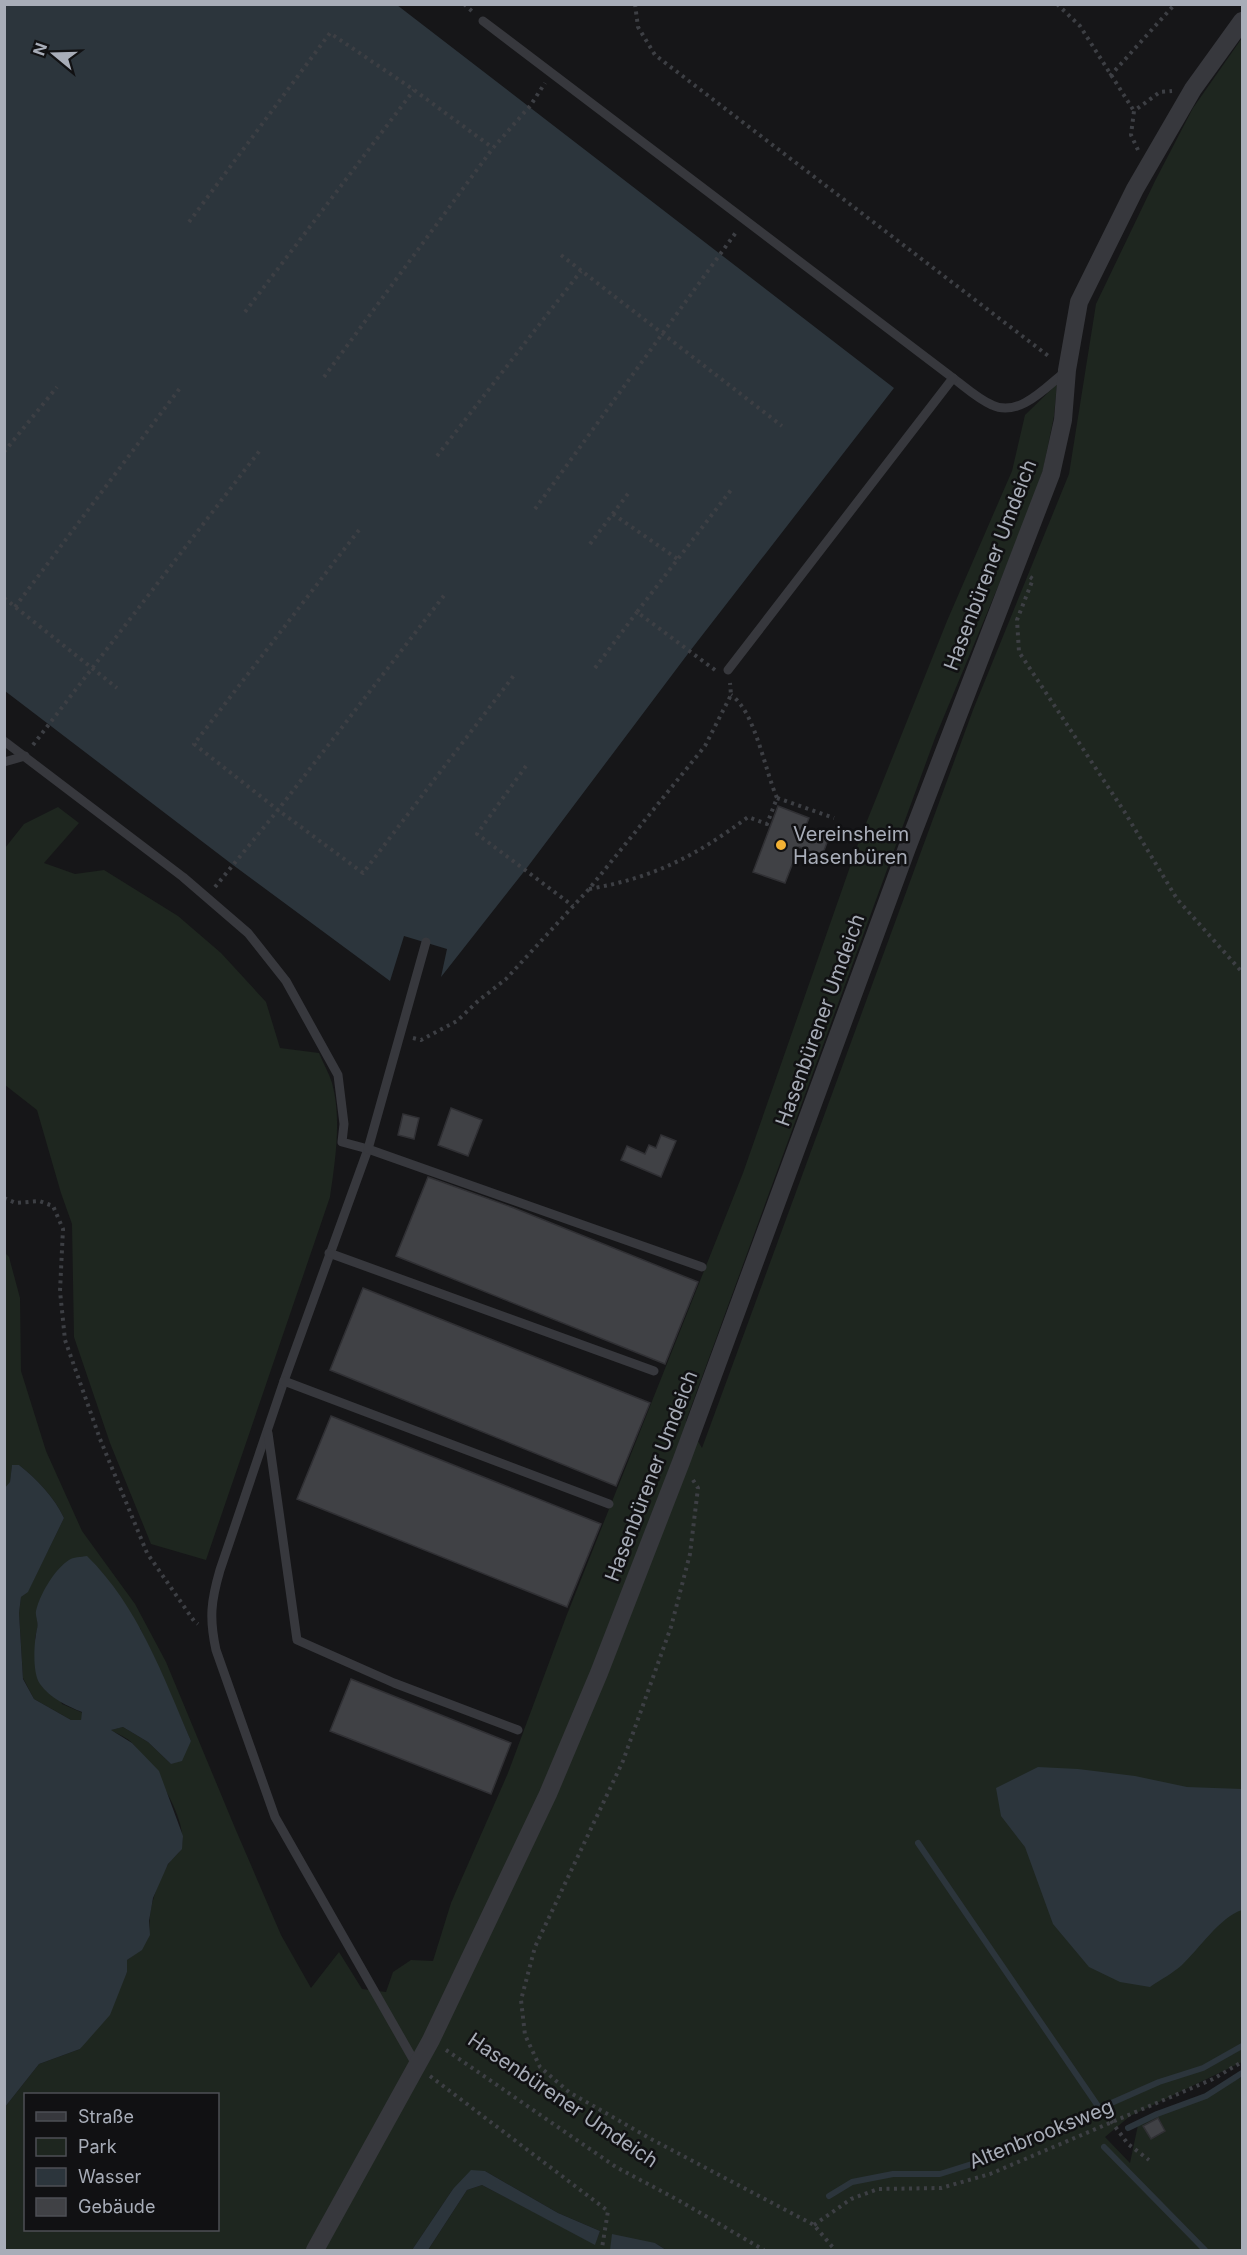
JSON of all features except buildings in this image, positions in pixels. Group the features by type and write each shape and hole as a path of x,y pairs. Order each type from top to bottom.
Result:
{"street":[{"name":"Hasenbürener Umdeich","path":"315,2250 431,2040 548,1794 599,1673 681,1462 903,858 1051,474 1063,420 1067,370 1079,302 1146,170 1193,89 1242,21"}],"lane":[{"path":"483,21 993,406 1010,408 1026,403 1067,370"},
{"path":"728,670 953,378"},
{"path":"4,741 183,877 248,933 286,981 338,1075 344,1124 342,1142 368,1149 702,1266"},
{"path":"4,762 25,756"},
{"path":"417,2066 275,1817 216,1650 212,1632 211,1600 284,1381 368,1149 426,942"},
{"path":"329,1253 654,1371"},
{"path":"284,1381 609,1504"},
{"path":"268,1429 297,1640 394,1683 518,1730"}],"path":[{"path":"635,4 638,27 655,55 1067,370"},
{"path":"1057,4 1080,26 1134,111 1131,135 1146,170"},
{"path":"1110,76 1175,4"},
{"path":"189,222 330,33 414,90 493,148"},
{"path":"324,377 493,148 530,106 552,72"},
{"path":"1134,111 1160,92 1193,89"},
{"path":"245,312 414,90"},
{"path":"535,509 746,220"},
{"path":"561,255 783,426"},
{"path":"437,456 581,271"},
{"path":"4,452 57,387"},
{"path":"15,606 180,388"},
{"path":"25,756 261,448"},
{"path":"595,668 731,490"},
{"path":"590,544 630,491"},
{"path":"613,514 678,560"},
{"path":"359,530 194,744 363,873 515,674"},
{"path":"1017,562 1033,579 1017,620 1019,652 1124,811 1177,899 1242,972"},
{"path":"207,897 278,810 446,592"},
{"path":"4,598 117,688"},
{"path":"637,612 730,681"},
{"path":"399,1034 421,1040 457,1021 506,979 589,889 705,746 731,695 728,670"},
{"path":"589,889 623,883 678,862 714,843 748,817 767,824 777,798 740,701 731,695"},
{"path":"526,766 477,834 573,906"},
{"path":"777,798 834,818"},
{"path":"4,1198 16,1203 39,1201 53,1206 63,1229 60,1291 65,1340 100,1439 147,1553 194,1621 212,1632"},
{"path":"681,1462 698,1488 690,1554 671,1627 623,1761 535,1947 521,2000 525,2035 540,2067 569,2092 651,2139 813,2225 835,2250"},
{"name":"Hasenbürener Umdeich","path":"431,2040 616,2167 764,2250"},
{"name":"Altenbrooksweg","path":"813,2225 850,2199 878,2189 941,2188 990,2174 1213,2079 1242,2061"},
{"path":"417,2066 608,2211 602,2248"},
{"path":"1111,2121 1128,2144 1149,2160"}],"green space":[{"path":"1242,38 1242,2062 1130,2116 1105,2137 1130,2163 1138,2125 1242,2077 1242,2250 666,2250 655,2243 610,2250 428,2250 467,2190 482,2185 595,2244 600,2231 558,2213 485,2171 453,2189 412,2250 5,2250 5,2107 39,2064 80,2049 127,1972 127,1960 144,1945 148,1938 151,1908 158,1884 166,1867 179,1853 182,1845 182,1833 174,1806 158,1778 131,1742 110,1730 123,1727 148,1742 171,1764 191,1741 140,1628 36,1612 38,1626 35,1638 62,1704 83,1713 81,1720 71,1720 34,1699 23,1678 19,1613 21,1597 28,1591 64,1518 44,1489 19,1465 12,1466 10,1483 5,1489 5,1253 9,1257 20,1298 21,1371 46,1451 82,1531 135,1604 166,1662 281,1935 311,1988 339,1952 362,1989 386,1992 393,1972 411,1960 433,1961 451,1903 508,1773 566,1617 743,1173 859,841 947,621 1012,471 1025,415 1057,384 1054,416 1043,470 1024,524 935,738 686,1421 702,1448 973,710 1069,474 1096,304 1193,108"},
{"path":"58,807 79,823 44,863 75,874 104,870 178,916 221,953 266,1002 280,1048 319,1053 331,1079 335,1097 337,1140 330,1197 206,1560 151,1544 110,1443 74,1337 72,1224 37,1110 5,1085 5,848 24,824"}],"water":[{"path":"4,5 397,5 894,388 441,977 447,949 404,936 390,981 233,865 5,691"},
{"path":"12,1465 19,1465 39,1482 64,1518 28,1592 21,1597 19,1613 23,1679 34,1699 71,1720 81,1720 82,1712 54,1697 37,1679 36,1611 44,1590 63,1564 73,1558 87,1556 121,1597 135,1619 148,1643 191,1741 182,1761 171,1764 148,1742 123,1727 111,1730 132,1743 159,1771 183,1836 182,1849 168,1864 153,1898 149,1921 150,1935 142,1950 127,1960 127,1972 110,2015 80,2049 39,2064 5,2107 4,1489 10,1482"},
{"path":"1038,1767 1135,1776 1187,1787 1242,1789 1242,1910 1218,1926 1182,1965 1150,1987 1120,1982 1089,1967 1053,1924 1025,1847 1001,1816 996,1788"},
{"path":"471,2170 485,2171 558,2213 600,2231 595,2245 482,2185 467,2190 428,2250 412,2250 453,2189"},
{"path":"612,2234 655,2243 666,2250 610,2250"}],"waterway":[{"path":"918,1843 1100,2109"},
{"path":"829,2196 852,2182 893,2174 940,2174 975,2163 1159,2082 1203,2068 1242,2046"},
{"path":"1128,2128 1157,2114 1206,2096 1242,2073"},
{"path":"1104,2147 1205,2250"}],"place":[{"name":"Vereinsheim Hasenbüren","path":"781,845"}]}
